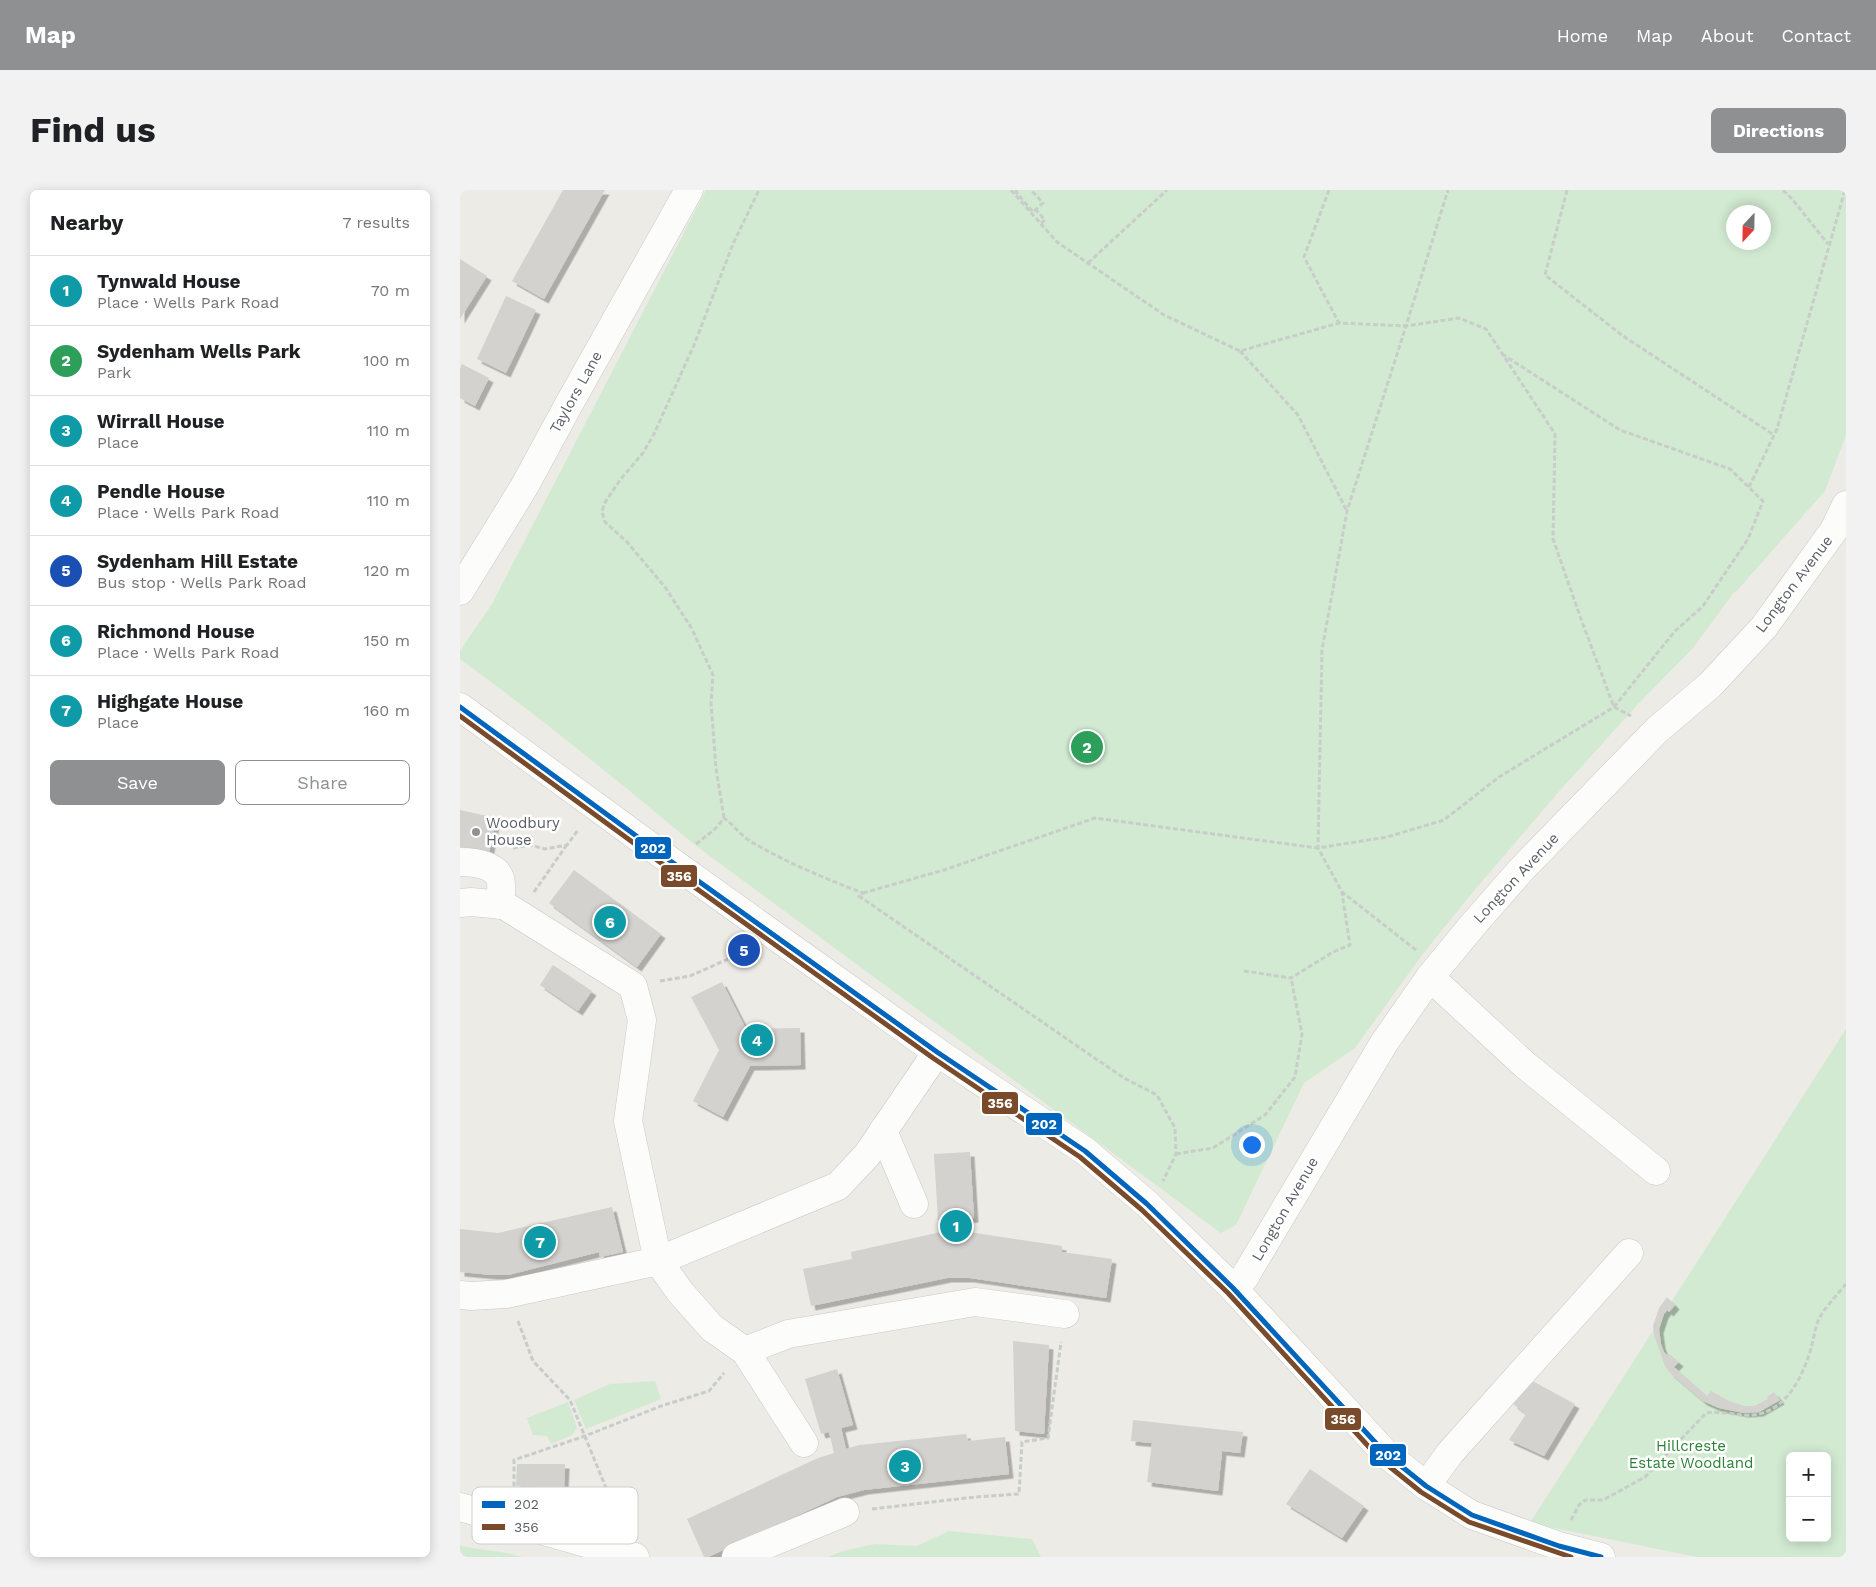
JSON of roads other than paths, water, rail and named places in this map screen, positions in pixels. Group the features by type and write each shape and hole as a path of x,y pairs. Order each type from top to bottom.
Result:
{"street":[{"name":"Taylors Lane","path":"460,591 524,487 688,190"},
{"name":"Longton Avenue","path":"1233,1288 1244,1278 1384,1043 1426,966 1472,926 1521,870 1657,730 1710,685 1764,627 1834,530 1846,506"},
{"path":"460,707 937,1052 1085,1151 1146,1204 1233,1288 1386,1454 1426,1486 1472,1515 1559,1546 1601,1557"},
{"path":"460,862 473,862 491,868 498,873 509,909"},
{"path":"460,903 471,902 509,909 633,986 642,1020 628,1121 658,1261 681,1292 712,1328 745,1351 804,1443"},
{"path":"1426,966 1525,1065 1656,1171"},
{"path":"460,1295 506,1294 658,1261 838,1186 867,1156 937,1052"},
{"path":"883,1131 914,1204"},
{"path":"1426,1486 1450,1453 1629,1253"},
{"path":"745,1351 788,1334 975,1302 1065,1314"},
{"path":"736,1557 845,1512"},
{"path":"590,1544 635,1557"}],"place":[{"name":"Sydenham Wells Park","path":"1087,747"},
{"name":"Woodbury House","path":"476,832"},
{"name":"Richmond House","path":"610,922"},
{"name":"Sydenham Hill Estate","path":"744,950"},
{"name":"Pendle House","path":"757,1040"},
{"name":"Tynwald House","path":"956,1226"},
{"name":"Highgate House","path":"540,1242"},
{"name":"Wirrall House","path":"905,1466"}],"park label":[{"name":"Hillcreste Estate Woodland","path":"1691,1454"}]}
